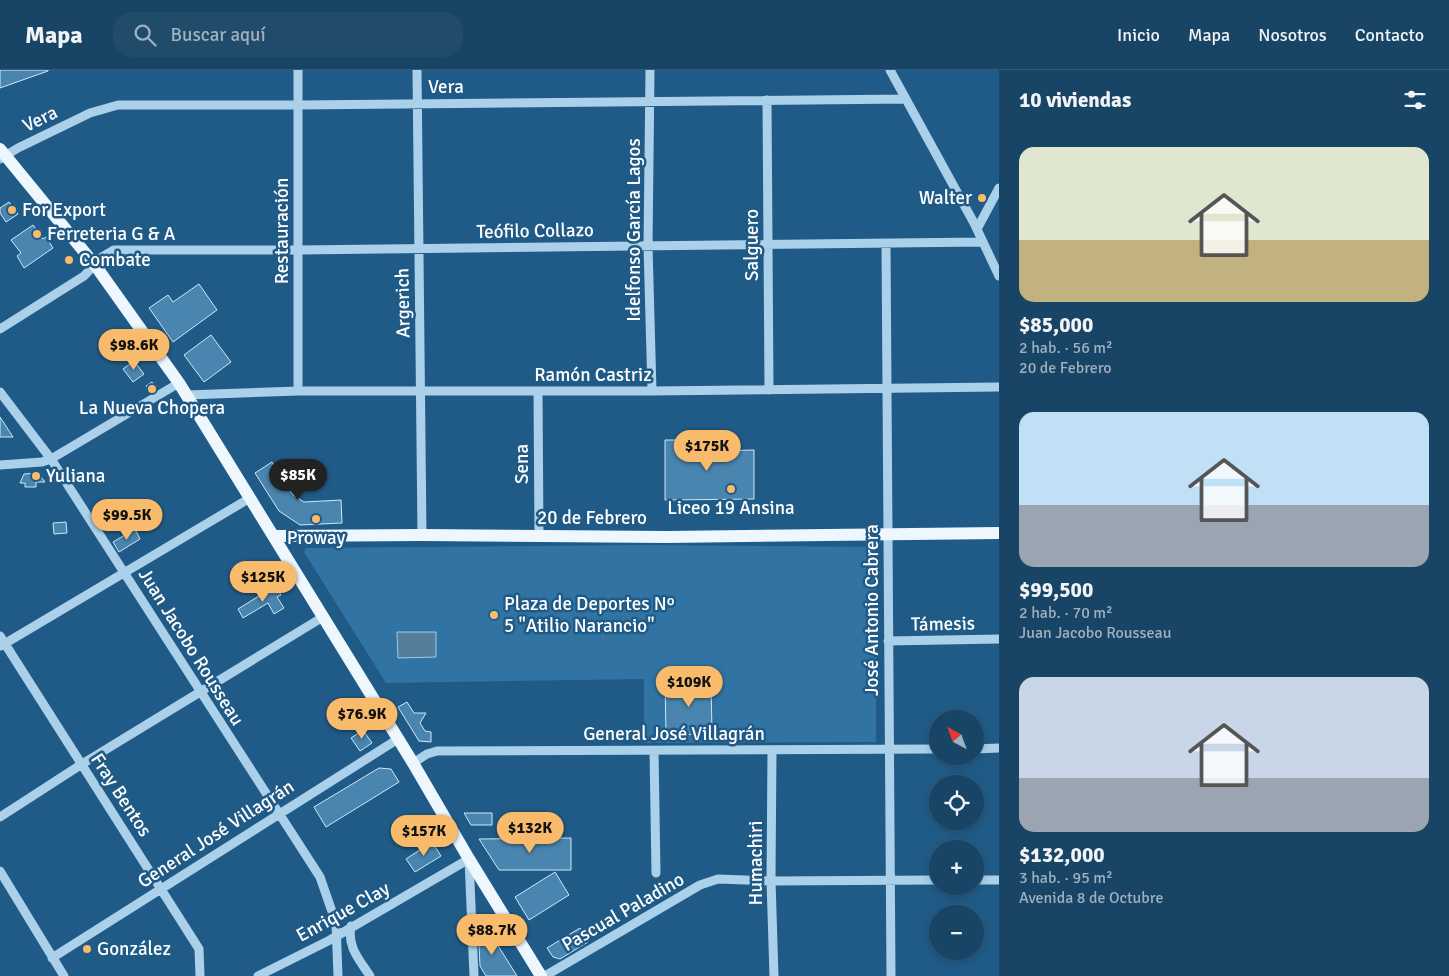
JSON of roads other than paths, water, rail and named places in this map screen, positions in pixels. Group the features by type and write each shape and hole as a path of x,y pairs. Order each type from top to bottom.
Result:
{"main road":[{"path":"2,154 95,265 187,395 275,536 541,976"},
{"name":"20 de Febrero","path":"275,536 422,535 539,537 999,533"}],"street":[{"name":"Restauración","path":"298,70 298,391"},
{"name":"Argerich","path":"417,70 422,535"},
{"name":"Idelfonso García Lagos","path":"650,70 648,246 652,391"},
{"path":"890,70 977,229 999,276"},
{"name":"Vera","path":"2,154 90,113 118,105 650,103 905,99"},
{"name":"Salguero","path":"767,100 769,390"},
{"path":"977,229 999,188"},
{"name":"Teófilo Collazo","path":"0,329 84,276 102,257 114,250 298,250 982,242"},
{"name":"José Antonio Cabrera","path":"886,244 891,976"},
{"path":"0,465 42,462 51,458 179,383"},
{"name":"Ramón Castriz","path":"187,395 298,391 652,391 999,387"},
{"name":"Sena","path":"538,391 539,537"},
{"name":"Juan Jacobo Rousseau","path":"0,392 51,458 320,877 336,923 334,937 338,959 338,976"},
{"path":"2,642 250,498"},
{"path":"0,817 82,764 323,617"},
{"name":"Támesis","path":"888,640 999,639"},
{"name":"Fray Bentos","path":"2,642 199,949 200,976"},
{"name":"General José Villagrán","path":"52,958 398,739"},
{"path":"984,749 999,748"},
{"name":"General José Villagrán","path":"413,763 427,754 437,751 929,749"},
{"path":"654,750 656,872"},
{"name":"Humachiri","path":"772,750 774,976"},
{"path":"469,859 474,976"},
{"name":"Enrique Clay","path":"258,976 334,937 469,859"},
{"path":"0,871 64,976"},
{"name":"Pascual Paladino","path":"545,976 700,885 718,879 772,881"},
{"path":"772,881 929,880"},
{"path":"984,880 999,880"},
{"path":"352,926 350,941 370,976"},
{"path":"338,959 348,954 357,956"}],"place":[{"name":"Walter","path":"982,198"},
{"name":"For Export","path":"12,210"},
{"name":"Ferreteria G & A","path":"37,234"},
{"name":"Combate","path":"69,260"},
{"name":"La Nueva Chopera","path":"152,389"},
{"name":"Yuliana","path":"36,476"},
{"name":"Liceo 19 Ansina","path":"731,489"},
{"name":"Proway","path":"316,519"},
{"name":"Plaza de Deportes Nº 5 \"Atilio Narancio\"","path":"494,615"},
{"name":"González","path":"87,949"}]}
